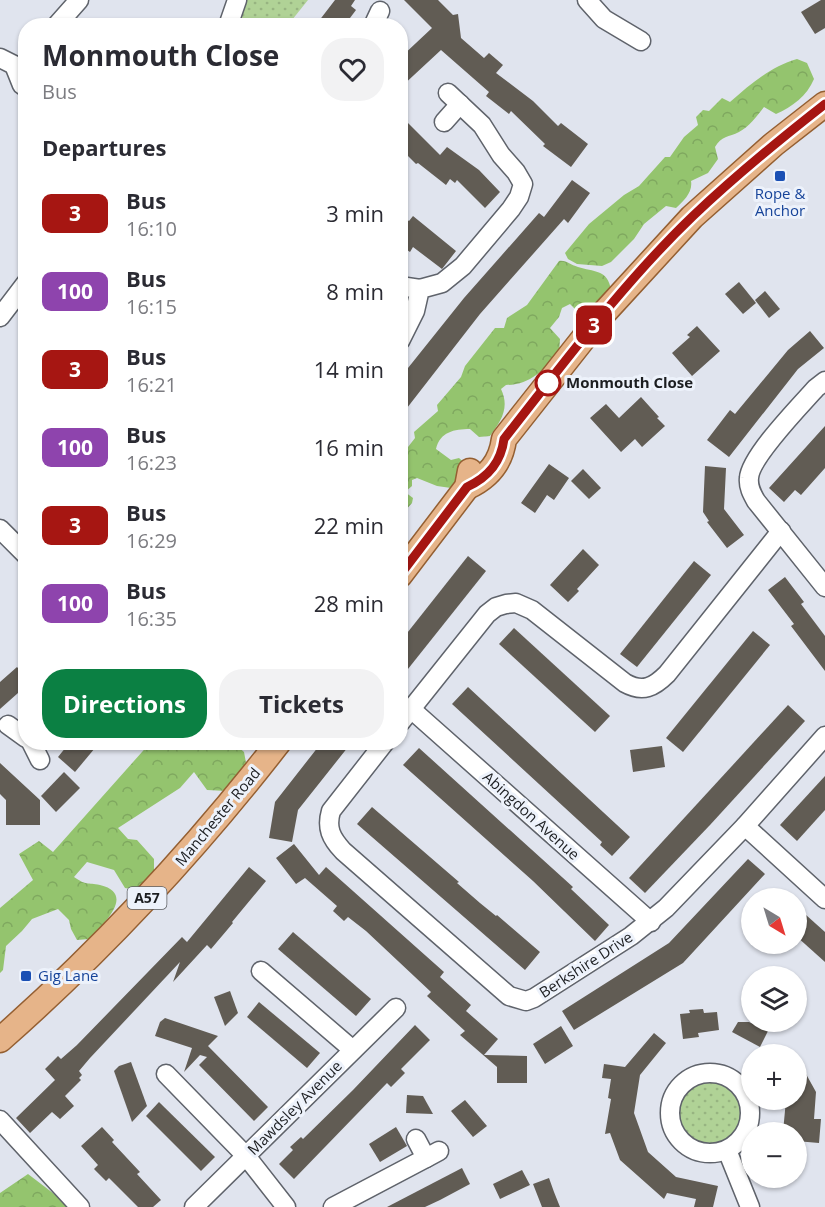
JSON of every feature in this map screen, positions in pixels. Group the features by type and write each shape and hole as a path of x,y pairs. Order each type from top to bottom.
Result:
{"main road":[{"path":"408,562 467,487 470,470 490,444 504,439 602,315 692,218 774,144 825,104"},
{"name":"Manchester Road","path":"0,1040 81,966 132,914 200,840 273,750"}],"street":[{"path":"63,18 79,0"},
{"path":"231,18 237,0"},
{"path":"587,0 604,19 644,42"},
{"path":"13,59 18,73"},
{"path":"408,288 420,290 442,283 463,267 519,198 523,184 501,155 483,125 454,99 444,122"},
{"path":"408,325 415,311 420,290"},
{"path":"0,317 18,294"},
{"path":"825,381 816,388 754,461 749,478 750,490 756,501 825,586"},
{"path":"0,529 18,547"},
{"path":"408,713 479,622 496,607 506,604 516,603 532,610 634,688 650,688 667,674 781,531"},
{"name":"Abingdon Avenue","path":"408,718 651,922"},
{"path":"8,725 18,732"},
{"name":"Berkshire Drive","path":"379,750 331,811 328,820 332,838 343,851 509,996 526,1001 651,922 745,826 825,736"},
{"path":"35,750 40,760"},
{"path":"745,826 825,899"},
{"path":"261,971 353,1050"},
{"name":"Mawdsley Avenue","path":"194,1207 396,1008"},
{"path":"711,1072 725,1075 736,1082 748,1098 750,1118 746,1131 738,1142 727,1149 714,1153 701,1152 689,1147 679,1139 672,1127 670,1115 674,1096 686,1080 698,1074 711,1072"},
{"path":"166,1074 246,1156 286,1207"},
{"path":"0,1120 80,1207"},
{"path":"333,1207 432,1155 416,1139"},
{"path":"727,1149 750,1207"}],"green space":[{"path":"245,0 308,0 294,18 241,18"},
{"path":"797,59 807,63 814,79 803,96 776,114 764,107 746,127 720,141 715,147 718,159 708,173 691,181 689,193 676,208 666,206 644,224 634,239 611,262 602,266 577,264 568,259 565,253 589,224 624,195 639,186 665,157 670,157 684,137 698,125 696,117 703,110 709,111 722,98 730,102 769,71"},
{"path":"559,261 599,272 607,278 611,290 590,314 581,315 570,304 562,308 559,317 550,328 560,339 559,354 542,371 529,379 506,385 501,389 505,402 503,414 490,436 479,437 470,429 444,435 436,449 451,460 459,458 467,465 468,473 451,488 437,486 417,478 412,480 412,486 408,489 408,447 415,438 414,432 438,411 437,405 461,377 465,366 495,328 504,328 507,318 527,305"},
{"path":"408,494 413,498 408,508"},
{"path":"144,750 242,750 244,752 247,768 227,791 207,790 194,772 180,788 118,828 128,839 137,840 154,859 154,872 141,885 130,889 125,888 114,870 87,862 74,877 85,883 111,889 116,895 113,910 89,939 77,940 69,920 58,909 32,919 6,946 3,970 0,973 0,908 33,880 19,854 39,841 53,852"},
{"path":"711,1080 724,1083 734,1090 741,1100 741,1110 744,1110 741,1126 734,1136 724,1143 711,1146 698,1143 688,1136 681,1126 678,1113 681,1100 688,1090 698,1083"},
{"path":"28,1174 70,1207 0,1207 0,1193"}],"building":[{"path":"335,0 355,0 351,6 356,10 350,18 321,18"},
{"path":"404,0 438,0 453,15 458,14 461,38 484,58 489,53 503,65 496,73 533,101 558,126 561,123 588,144 571,167 543,146 545,144 511,111 509,114 486,96 489,92 441,50 408,81 408,50 432,28"},
{"path":"825,0 825,28 815,34 801,12"},
{"path":"408,123 440,155 447,147 479,170 500,192 485,208 457,180 455,183 450,179 446,185 418,163 416,164 408,156"},
{"path":"572,180 590,193 568,223 564,219 480,314 408,407 408,368 464,298 539,213 544,217"},
{"path":"413,216 456,251 442,269 413,247 410,252 408,251 408,220"},
{"path":"739,282 756,303 743,314 725,294"},
{"path":"765,291 780,309 769,318 755,300"},
{"path":"697,326 720,351 692,376 672,353 690,337 687,335"},
{"path":"810,331 824,348 798,369 729,457 707,440 730,410 735,414 788,350"},
{"path":"641,397 665,426 642,447 635,439 621,452 590,418 606,404 619,418"},
{"path":"825,426 825,468 801,495 795,490 784,502 769,488"},
{"path":"549,464 569,478 554,500 547,495 535,513 521,503"},
{"path":"705,466 726,468 724,509 744,535 727,548 707,522 709,521 703,512"},
{"path":"583,469 601,488 589,499 571,481"},
{"path":"583,549 599,565 568,602 550,585"},
{"path":"468,556 486,571 408,669 408,632"},
{"path":"694,561 711,575 637,667 620,654"},
{"path":"785,577 804,602 801,604 825,636 825,671 791,626 794,624 768,590"},
{"path":"514,628 610,716 595,732 499,644"},
{"path":"753,631 770,645 683,752 666,738"},
{"path":"18,668 18,693 0,709 0,682"},
{"path":"468,687 630,837 612,856 600,845 602,842 452,704"},
{"path":"788,705 805,721 645,893 629,878"},
{"path":"662,746 665,767 633,772 630,750"},
{"path":"419,748 573,887 571,889 609,925 595,941 533,881 403,765"},
{"path":"64,750 93,750 75,772 58,757"},
{"path":"316,750 346,750 298,810 292,842 269,838 275,802"},
{"path":"0,763 40,800 40,825 6,825 6,800 0,794"},
{"path":"64,772 80,788 56,812 41,796"},
{"path":"825,776 825,810 797,841 780,825"},
{"path":"372,807 480,903 540,952 525,970 357,824"},
{"path":"294,844 319,875 326,867 444,972 440,977 471,1005 466,1011 498,1039 484,1055 527,1056 527,1083 497,1083 497,1067 460,1035 465,1031 427,996 431,992 366,931 348,917 344,921 333,911 337,906 305,878 296,884 276,858"},
{"path":"748,859 765,874 752,888 741,888 741,900 683,963 574,1030 562,1011 669,943"},
{"path":"249,867 266,881 233,923 211,949 207,945 173,982 180,962 90,1058 79,1071 82,1075 79,1078 81,1080 65,1096 74,1106 60,1119 52,1112 30,1133 16,1118 55,1080 45,1069 58,1056 61,1059 77,1045 182,937 187,942"},
{"path":"807,916 825,932 825,962 807,946"},
{"path":"293,932 371,999 356,1016 278,949"},
{"path":"230,991 238,1013 225,1026 214,997"},
{"path":"259,1002 320,1053 307,1068 247,1017"},
{"path":"703,1009 704,1013 717,1012 719,1030 698,1033 699,1037 683,1039 680,1014 690,1013 689,1010"},
{"path":"165,1018 218,1036 208,1046 268,1107 254,1121 199,1065 207,1057 200,1055 184,1072 192,1048 155,1036 160,1022"},
{"path":"738,1022 741,1022 741,1032 768,1032 762,1044 754,1044 732,1032"},
{"path":"415,1025 430,1040 401,1069 405,1073 391,1087 387,1083 294,1179 279,1164 293,1150 290,1147 301,1137 303,1139"},
{"path":"561,1026 573,1046 545,1064 533,1044"},
{"path":"654,1033 666,1043 640,1075 634,1113 648,1152 676,1177 718,1186 713,1207 694,1207 696,1199 667,1193 664,1199 620,1160 610,1133 605,1134 611,1099 608,1098 611,1079 602,1078 604,1064 625,1067"},
{"path":"131,1062 147,1106 132,1122 114,1071 119,1066"},
{"path":"807,1076 816,1092 814,1119 821,1119 819,1143 807,1142 807,1122 784,1122 785,1110 807,1110"},
{"path":"407,1095 423,1096 433,1114 406,1113"},
{"path":"465,1100 487,1126 473,1137 451,1111"},
{"path":"159,1102 215,1157 201,1171 146,1116"},
{"path":"102,1127 114,1140 112,1142 140,1172 137,1174 161,1200 153,1207 138,1207 109,1178 106,1181 94,1169 98,1165 81,1146"},
{"path":"396,1127 407,1146 380,1162 369,1144"},
{"path":"462,1168 470,1184 440,1200 425,1207 387,1207"},
{"path":"522,1170 530,1185 500,1199 493,1184"},
{"path":"549,1178 560,1207 542,1207 533,1184"}],"bus line":[{"name":"3","path":"408,564 467,487 483,480 502,454 504,439 602,315 692,218 774,144 825,104"}],"place":[{"name":"Rope & Anchor","path":"780,176"},
{"name":"Monmouth Close","path":"548,383"},
{"name":"Gig Lane","path":"26,976"}]}
